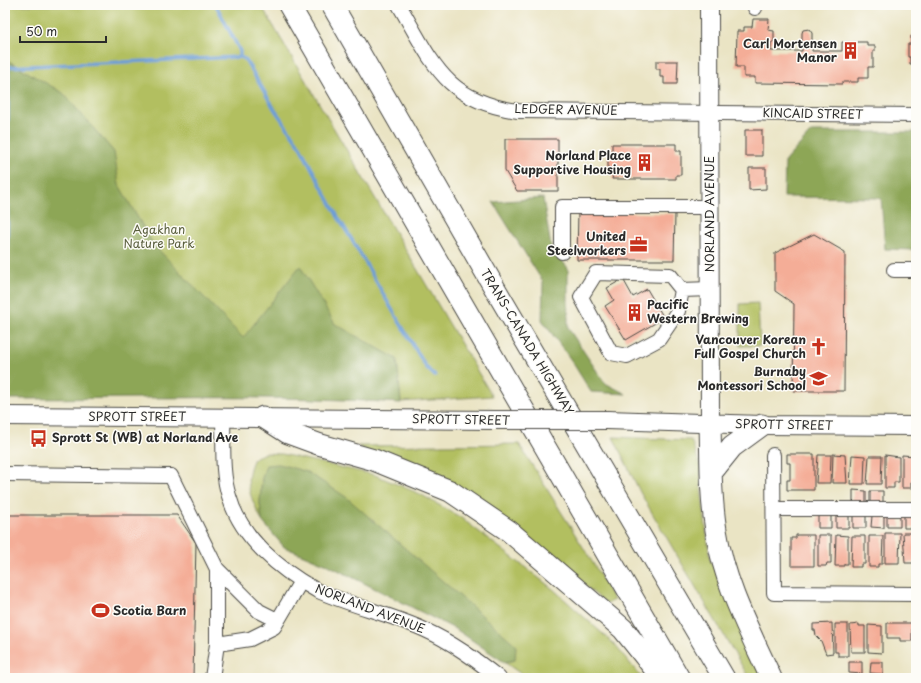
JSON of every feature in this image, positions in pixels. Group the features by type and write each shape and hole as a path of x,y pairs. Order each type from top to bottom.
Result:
{"highway":[{"path":"290,5 679,678"},
{"name":"TRANS-CANADA HIGHWAY","path":"332,5 497,292 724,678"},
{"path":"263,417 288,433 318,444 374,460 450,491 509,531 623,629 662,678"},
{"path":"710,424 712,501 722,559 734,596 771,678"},
{"path":"712,472 732,447 762,425"}],"main road":[{"name":"NORLAND AVENUE","path":"709,5 710,424"},
{"name":"SPROTT STREET","path":"5,416 607,420 710,424 916,426"}],"street":[{"name":"LEDGER AVENUE","path":"399,5 436,69 458,89 485,104 518,111 710,112"},
{"name":"KINCAID STREET","path":"710,112 916,115"},
{"path":"562,252 562,207 710,208"},
{"path":"894,270 916,270"},
{"path":"596,273 670,275 682,290 678,311 659,339 627,356 611,353 581,297 596,273"},
{"path":"682,290 710,289"},
{"name":"NORLAND AVENUE","path":"223,417 226,484 228,496 244,529 262,548 301,581 332,597 425,630 472,656 499,678"},
{"path":"773,455 774,593 916,594"},
{"path":"5,474 171,476 217,569 259,611 277,620"},
{"path":"774,509 916,509"},
{"path":"212,678 217,644 217,569"},
{"path":"217,644 250,639 274,627 301,581"}],"green space":[{"name":"Agakhan Nature Park","path":"5,5 261,5 492,396 401,402 400,391 5,391"},
{"path":"5,59 63,93 114,152 119,185 153,244 243,338 300,266 335,324 397,359 401,403 352,400 252,398 5,399"},
{"path":"811,132 916,132 916,250 885,249 881,198 784,197 785,161"},
{"path":"543,198 551,247 568,268 568,328 605,383 626,394 591,392 571,360 542,320 543,282 493,202"},
{"path":"758,303 760,346 740,346 740,304"},
{"path":"613,437 691,440 701,468 701,487 710,560 724,586 764,678 749,678 641,494"},
{"path":"519,444 596,568 614,600 607,604 522,534 358,446"},
{"path":"265,453 282,454 375,475 420,494 460,517 553,589 614,644 642,678 527,678 504,662 515,660 262,478 260,503 262,521 251,497 248,483 250,467 254,458"},
{"path":"279,464 307,472 346,497 516,645 515,660 504,662 457,630 330,566 284,547 262,521 260,503 262,478 266,465"}],"building":[{"path":"658,5 678,5 678,9 658,9"},
{"name":"Carl Mortensen Manor","path":"753,19 769,19 768,30 774,31 774,41 771,43 771,51 802,51 802,33 803,30 809,29 812,33 812,51 842,51 842,42 867,42 867,46 875,46 875,51 873,51 873,67 868,67 868,78 858,78 858,82 842,82 842,84 755,83 755,77 744,77 744,67 736,67 737,31 744,31 744,27 752,27"},
{"path":"911,36 916,36 916,64 910,64 910,57 908,57 908,44 911,44"},
{"path":"656,61 678,61 677,84 664,84 664,77 660,77 660,69 656,69"},
{"path":"745,130 762,130 762,156 745,156"},
{"path":"505,139 558,139 558,191 517,191 505,171"},
{"name":"Norland Place Supportive Housing","path":"612,144 676,144 676,151 681,151 681,175 676,175 676,179 612,179 613,174 608,174 608,151 612,151"},
{"path":"749,168 766,168 766,189 749,190"},
{"path":"578,211 675,214 674,260 577,260"},
{"name":"Vancouver Korean Full Gospel Church","path":"814,234 845,252 844,391 793,391 794,304 775,291 775,253"},
{"name":"Pacific Western Brewing","path":"623,279 633,297 647,289 664,318 626,340 605,306 614,300 607,288"},
{"path":"787,454 814,454 814,490 787,490 787,480 790,480 790,463 787,463"},
{"path":"833,454 845,455 847,483 832,483"},
{"path":"818,455 831,455 830,483 816,483"},
{"path":"852,455 865,456 864,484 850,484"},
{"path":"885,455 899,457 899,482 894,482 894,488 885,488"},
{"path":"902,455 916,456 916,482 911,482 911,488 902,488"},
{"path":"869,456 882,456 881,484 867,484"},
{"path":"853,490 866,491 866,502 853,502"},
{"path":"870,491 883,491 883,503 870,502"},
{"name":"Scotia Barn","path":"5,515 177,515 196,543 193,678 5,678"},
{"path":"818,516 831,516 831,528 818,528"},
{"path":"836,516 849,516 849,528 836,528"},
{"path":"853,516 866,516 866,528 853,528"},
{"path":"872,516 884,516 884,528 871,527"},
{"path":"887,516 900,516 900,527 887,527"},
{"path":"904,516 916,516 916,528 904,528"},
{"path":"885,533 900,533 899,563 885,563"},
{"path":"903,533 916,533 916,563 905,563"},
{"path":"796,535 814,535 814,566 791,566 791,538 796,538"},
{"path":"818,535 831,535 831,563 827,563 826,566 818,566"},
{"path":"836,535 848,536 848,564 844,564 844,566 835,566"},
{"path":"852,536 865,536 865,564 861,564 861,567 851,567"},
{"path":"869,536 883,536 882,564 878,564 878,567 869,567"},
{"path":"832,623 833,653 826,654 821,641 816,636 815,630 813,630 813,624"},
{"path":"887,623 912,623 912,641 900,641 900,638 887,638"},
{"path":"835,624 848,624 848,656 838,656 838,652 835,652"},
{"path":"859,624 859,626 865,626 865,652 851,652 850,625"},
{"path":"868,625 882,626 882,653 868,652"},
{"path":"849,662 862,662 862,674 849,673"},
{"path":"871,662 883,662 883,674 870,673"}],"waterway":[{"path":"216,5 240,51 240,57"},
{"path":"5,67 240,57 245,59 275,110 298,143 338,217 426,367 435,376"},
{"path":"6,384 8,67"}],"place":[{"name":"Carl Mortensen Manor","path":"850,51"},
{"name":"Norland Place Supportive Housing","path":"644,163"},
{"name":"United Steelworkers","path":"639,244"},
{"name":"Pacific Western Brewing","path":"634,312"},
{"name":"Vancouver Korean Full Gospel Church","path":"819,347"},
{"name":"Burnaby Montessori School","path":"819,379"},
{"name":"Sprott St (WB) at Norland Ave","path":"39,438"},
{"name":"Scotia Barn","path":"100,611"}]}
